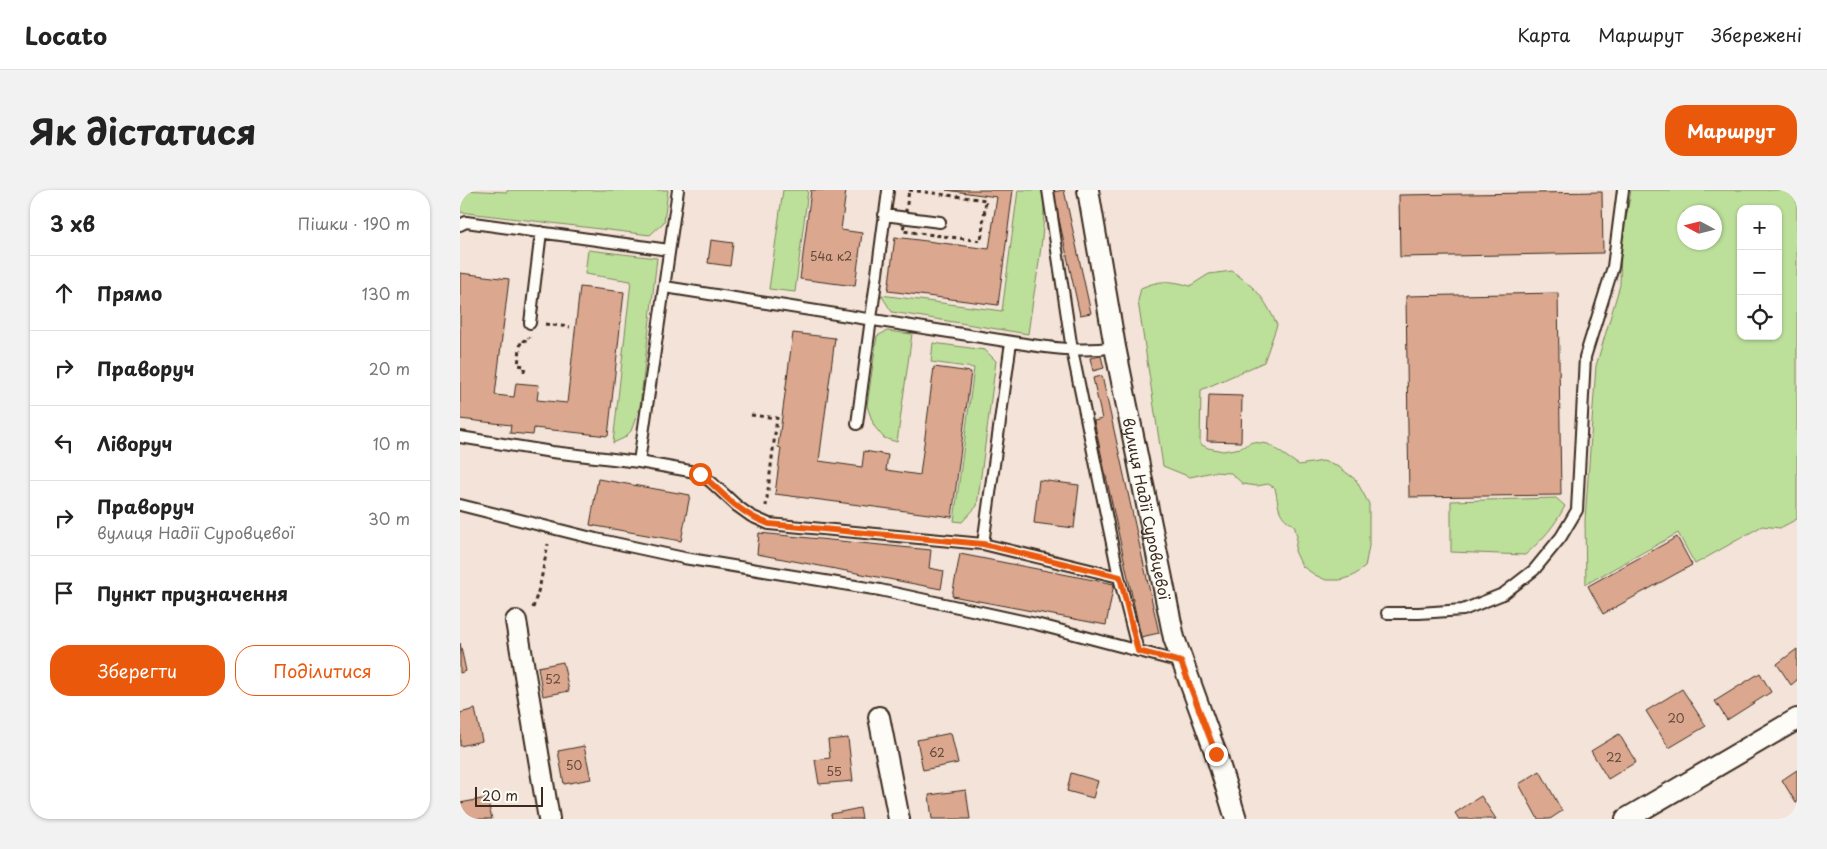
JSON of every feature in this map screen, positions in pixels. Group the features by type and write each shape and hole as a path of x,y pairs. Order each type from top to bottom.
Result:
{"street":[{"name":"вулиця Надії Суровцевої","path":"1088,190 1115,347 1174,638 1181,662 1216,754 1236,819"},
{"path":"516,621 549,819"},
{"path":"879,717 899,819"},
{"path":"1626,819 1797,719"}],"lane":[{"path":"639,462 678,190"},
{"path":"1048,190 1072,350 1120,577 1138,651"},
{"path":"1387,613 1463,610 1503,594 1534,570 1560,537 1577,510 1585,357 1612,267 1623,190"},
{"path":"856,424 888,191"},
{"path":"884,215 940,222"},
{"path":"460,225 466,222 669,250"},
{"path":"530,323 541,232"},
{"path":"664,286 1011,342 1072,350 1099,350 1115,347"},
{"path":"983,544 1011,342"},
{"path":"460,437 690,471 700,474 711,482 736,506 751,516 769,524 983,544 1120,577"},
{"path":"460,505 684,558 900,594 1036,624 1181,662"}],"path":[{"path":"524,372 525,366 518,365 521,340 528,341 530,323 570,327"},
{"path":"752,415 777,418 764,522"},
{"path":"516,621 528,620 540,585 551,527"}],"green space":[{"path":"460,190 507,192 508,190 668,190 664,222 650,235 460,212"},
{"path":"783,190 808,190 795,292 769,289"},
{"path":"1018,190 1044,190 1041,244 1028,334 892,312 881,295 1002,311"},
{"path":"1631,190 1797,190 1797,519 1780,528 1762,526 1695,564 1678,533 1586,584 1585,520 1596,366 1620,285 1621,248"},
{"path":"588,250 657,258 640,406 631,431 624,438 613,443 631,281 585,274"},
{"path":"1232,271 1259,294 1277,325 1264,362 1201,390 1200,444 1223,451 1241,448 1252,442 1268,444 1299,465 1323,461 1339,467 1356,480 1369,504 1369,546 1365,567 1353,576 1340,580 1326,580 1302,566 1295,551 1297,536 1294,525 1281,514 1275,488 1268,484 1257,486 1243,484 1231,473 1213,472 1190,477 1163,466 1138,301 1141,288 1154,283 1165,282 1190,286 1209,274"},
{"path":"887,331 912,334 897,442 884,438 874,426 867,406 877,336"},
{"path":"933,343 985,350 996,361 977,506 962,522 954,521 974,368 931,362"},
{"path":"1556,498 1565,506 1548,532 1525,555 1451,552 1451,501"}],"building":[{"path":"811,190 846,190 841,230 862,233 855,286 800,279"},
{"path":"946,190 1013,190 998,305 888,291 895,237 989,249 997,197"},
{"path":"1064,190 1091,313 1080,315 1053,192"},
{"path":"1602,192 1603,253 1400,257 1399,195"},
{"path":"711,240 733,243 730,266 708,263"},
{"path":"460,273 509,279 495,395 514,397 516,383 539,385 537,400 567,403 580,287 624,292 608,436 534,428 533,435 510,433 511,425 460,419"},
{"path":"1558,293 1561,495 1409,497 1406,296"},
{"path":"793,333 835,338 819,461 862,467 864,451 888,455 886,470 920,475 934,367 971,372 952,517 775,494 781,448 778,447"},
{"path":"1101,356 1104,368 1093,371 1090,358"},
{"path":"1102,376 1159,633 1141,637 1094,421 1102,419 1093,378"},
{"path":"1209,395 1242,396 1241,442 1207,441"},
{"path":"598,479 690,495 681,541 590,525"},
{"path":"1039,480 1079,485 1074,528 1034,523"},
{"path":"759,533 931,550 929,568 944,571 941,589 757,554"},
{"path":"1677,537 1692,565 1603,614 1588,586"},
{"path":"960,554 1114,584 1106,625 952,596"},
{"path":"460,643 466,671 460,673"},
{"path":"1797,649 1797,680 1791,685 1777,664"},
{"path":"563,662 569,691 543,696 538,667"},
{"path":"1760,673 1771,692 1727,720 1715,701"},
{"path":"1682,689 1706,726 1669,748 1646,711"},
{"path":"475,709 482,741 460,746 460,713"},
{"path":"951,733 958,763 923,770 917,740"},
{"path":"1619,734 1636,762 1608,779 1591,751"},
{"path":"848,738 853,781 819,784 815,760 830,758 828,740"},
{"path":"584,746 591,779 564,784 558,751"},
{"path":"1797,770 1797,803 1796,803 1782,780"},
{"path":"1540,771 1562,811 1550,819 1538,819 1519,784"},
{"path":"1071,773 1098,781 1093,798 1067,791"},
{"path":"966,790 970,819 932,819 929,795"},
{"path":"1481,796 1496,819 1459,819 1455,813"},
{"path":"487,798 492,819 460,819 460,803"},
{"path":"860,808 862,819 832,819 831,814"}],"route":[{"path":"700,474 736,506 751,516 769,524 983,544 1120,577 1138,651 1181,662 1216,754"}]}
